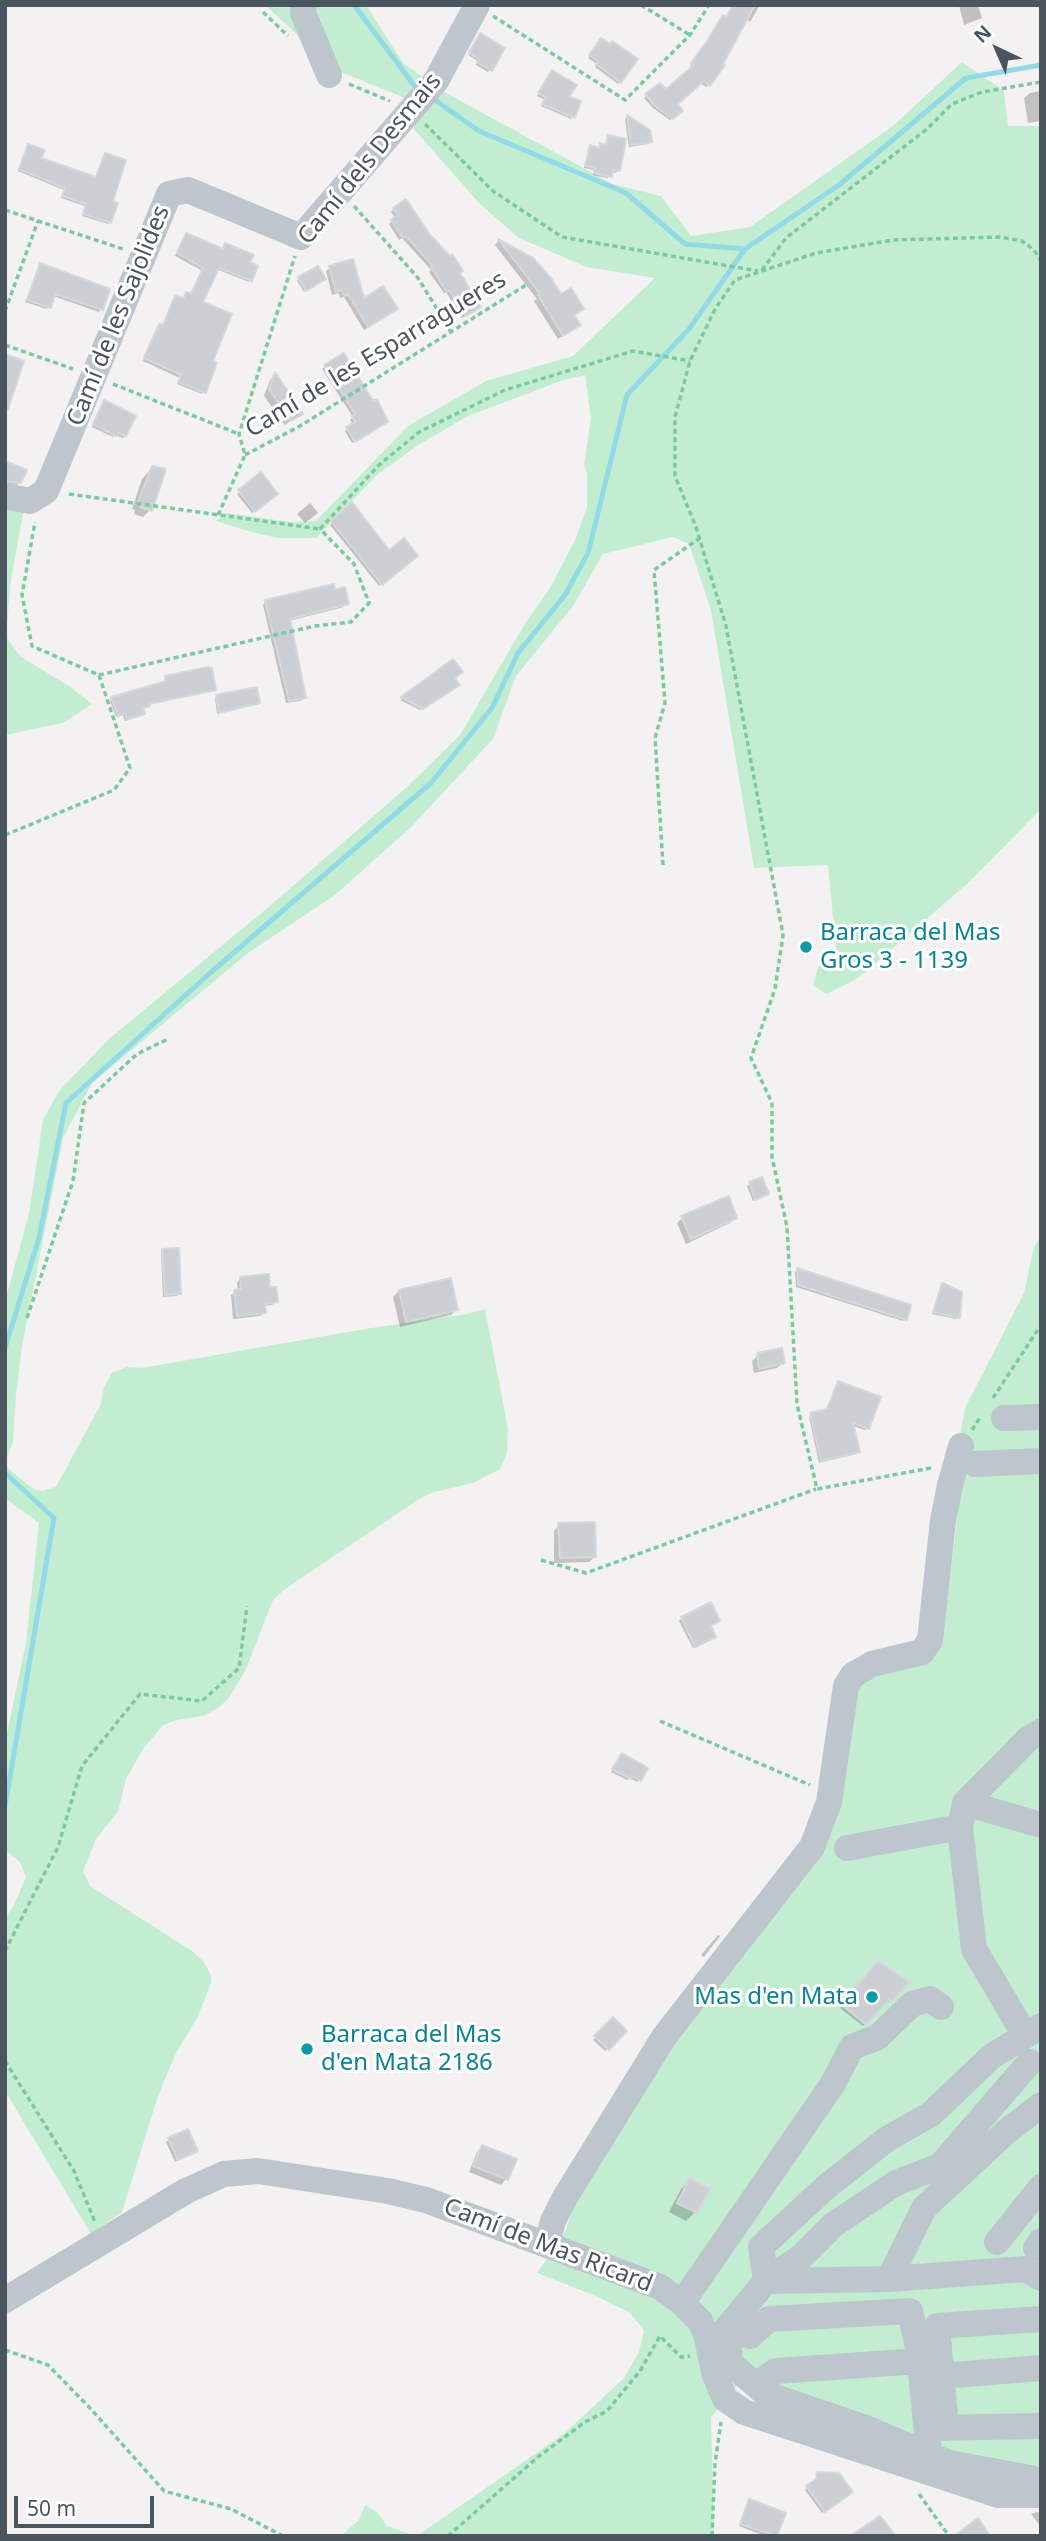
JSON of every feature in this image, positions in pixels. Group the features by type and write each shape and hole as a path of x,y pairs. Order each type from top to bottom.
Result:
{"street":[{"path":"304,5 303,13 329,75"},
{"name":"Camí dels Desmais","path":"301,237 436,81 477,5"},
{"name":"Camí de les Sajolides","path":"30,496 93,377 169,194 188,190 301,237"},
{"path":"993,1410 1041,1418"},
{"path":"553,2246 549,2235 552,2221 664,2037 812,1847 822,1825 830,1794 846,1686 853,1675 872,1664 922,1652 930,1640 943,1521 964,1457 1041,1461"},
{"path":"766,2281 761,2248 826,2187 887,2139 931,2115 992,2056 1033,2031 974,1949 962,1815 1028,1739 1041,1731"},
{"path":"847,1848 962,1815 1041,1825"},
{"path":"682,2303 832,2085 852,2047 878,2037 912,2004 930,2000 941,2007"},
{"path":"1030,2062 940,2166 896,2183 833,2225 801,2257 766,2281 727,2328 730,2363 766,2394 863,2427 949,2463 1041,2480"},
{"path":"889,2279 924,2208 1006,2133 1041,2105"},
{"name":"Camí de Mas Ricard","path":"5,2300 186,2191 225,2174 258,2171 388,2191 426,2200 660,2287 700,2321 707,2337 714,2373 725,2399"},
{"path":"923,2173 932,2201"},
{"path":"997,2242 1041,2187"},
{"path":"766,2281 889,2279 1025,2269 1041,2278"},
{"path":"727,2328 750,2336 769,2319 910,2311 931,2369"},
{"path":"929,2455 936,2428 931,2369 937,2326 1041,2319"},
{"path":"755,2385 776,2371 1041,2368"},
{"path":"725,2399 744,2413 998,2495 1041,2495"},
{"path":"936,2428 1041,2426"}],"path":[{"path":"477,5 625,100 690,35 709,5"},
{"path":"641,5 690,35"},
{"path":"760,272 786,238 927,129 952,104 982,92 1041,82"},
{"path":"411,110 493,191 562,237 760,272"},
{"path":"341,191 418,278 451,332"},
{"path":"5,210 144,256"},
{"path":"5,311 37,221"},
{"name":"Camí dels Desmais","path":"239,435 301,237"},
{"path":"817,1489 797,1404 787,1227 772,1157 772,1103 751,1058 775,989 783,935 726,626 700,538 675,476 675,417 690,360 715,309 735,280 816,253 893,240 1000,237 1022,241 1034,250 1041,261"},
{"path":"1034,250 1041,250"},
{"name":"Camí de les Esparragueres","path":"245,455 300,426 526,285"},
{"path":"5,345 239,435 245,455 218,515"},
{"path":"320,529 379,465 419,432 505,390 633,351 690,360"},
{"path":"30,496 218,515 320,529 355,564 369,603 351,622 315,626 99,675 32,646 22,595 30,496"},
{"path":"663,866 655,738 665,703 654,570 700,538"},
{"path":"5,835 114,790 130,768 99,675"},
{"path":"27,1318 73,1181 85,1103 137,1054 168,1039"},
{"path":"541,1560 586,1573 817,1489 920,1472 964,1457 1041,1325"},
{"path":"5,1951 58,1847 82,1766 140,1694 202,1701 239,1668 247,1606"},
{"path":"660,1721 830,1794"},
{"path":"5,2062 74,2171 102,2240"},
{"path":"448,2536 538,2457 585,2422 607,2411 640,2371 660,2336 681,2357 711,2356"},
{"path":"5,2350 48,2365 164,2491 231,2509 283,2536"},
{"path":"712,2536 715,2463 725,2399"},
{"path":"897,2464 949,2536"}],"green space":[{"path":"265,5 366,5 403,63 444,92 613,184 661,196 691,236 750,227 893,126 962,62 1004,91 1008,126 1041,126 1041,809 969,882 870,968 855,980 826,994 813,985 818,968 836,948 828,865 754,868 711,610 689,544 673,537 603,554 573,606 516,676 493,739 411,827 335,895 248,953 92,1083 63,1138 22,1346 13,1442 7,1458 7,1466 12,1472 32,1488 42,1491 56,1487 101,1404 104,1387 112,1373 127,1367 142,1368 485,1309 508,1429 507,1453 500,1469 473,1483 434,1492 419,1499 285,1589 273,1600 246,1669 229,1698 203,1716 163,1725 143,1749 126,1779 118,1811 96,1839 83,1871 90,1886 192,1951 203,1961 211,1975 211,1983 197,2018 175,2055 158,2096 122,2212 91,2234 5,2091 5,1919 26,1877 20,1862 5,1850 5,1742 26,1643 39,1523 5,1498 5,1301 29,1214 43,1120 59,1091 109,1039 271,905 407,787 460,735 526,622 550,588 575,540 587,507 587,473 584,465 591,418 585,375 563,380 468,416 418,445 377,475 316,538 278,538 216,521 227,513 290,522 316,521 408,426 486,381 573,356 655,278 587,267 519,238 479,203 414,129 410,100 336,70"},
{"path":"5,505 24,509 11,579 6,637 21,657 69,686 92,704 63,723 5,735"},
{"path":"1041,1236 1041,2482 739,2384 711,2417 714,2536 417,2536 565,2433 624,2378 639,2352 644,2330 629,2312 537,2273 565,2232 580,2188 672,2033 827,1834 858,1681 878,1670 945,1616 964,1464 959,1442 965,1408 1024,1293 1034,1247"},
{"path":"365,2505 378,2513 387,2526 416,2536 341,2536 359,2520"}],"building":[{"path":"733,5 755,5 723,64 725,65 710,86 704,81 678,104 683,111 673,119 655,106 645,94 660,83 666,89 694,65 691,63 723,15 726,17"},
{"path":"480,33 505,48 492,71 477,62 479,59 469,53"},
{"path":"601,38 610,44 612,41 638,59 621,83 596,64 598,61 589,55"},
{"path":"552,70 577,85 569,97 581,101 575,118 542,104 546,98 538,93"},
{"path":"627,115 650,130 652,142 631,145"},
{"path":"608,135 626,139 620,171 613,170 612,177 594,173 595,168 585,166 590,145 599,148 600,143 606,145"},
{"path":"28,144 45,150 41,158 96,177 105,153 126,160 113,201 118,203 111,223 83,214 86,204 62,196 65,188 19,169"},
{"path":"406,199 430,235 450,256 452,254 463,271 460,273 481,307 466,316 449,290 447,292 431,267 433,266 406,236 403,238 391,220 398,215 393,208"},
{"path":"186,233 223,249 225,243 254,255 250,262 258,266 252,281 219,268 203,302 232,314 213,361 217,363 206,393 178,382 181,375 144,358 159,324 163,325 175,296 184,298 186,292 191,294 203,268 177,253"},
{"path":"498,239 533,258 561,294 571,288 584,309 574,315 581,325 563,336 538,295 540,294"},
{"path":"353,259 364,298 383,286 398,309 368,327 348,294 344,296 342,290 336,292 329,266"},
{"path":"40,263 110,289 103,310 55,294 51,308 27,300"},
{"path":"318,266 326,279 306,291 298,277"},
{"path":"344,353 373,401 377,399 388,422 355,442 346,427 355,422 352,416 355,414 324,365"},
{"path":"5,354 24,361 8,409 5,409"},
{"path":"275,372 303,414 291,421 269,389"},
{"path":"104,400 136,416 126,436 119,433 116,436 93,424"},
{"path":"5,461 27,470 21,483 5,481"},
{"path":"152,466 166,469 152,511 140,507 141,503 138,502"},
{"path":"261,472 278,494 255,512 238,490"},
{"path":"352,502 389,550 404,538 418,556 382,585 331,521"},
{"path":"334,584 335,590 345,587 349,604 290,619 306,698 289,701 265,600"},
{"path":"453,659 463,672 455,678 460,685 423,709 401,697"},
{"path":"212,668 216,690 149,704 150,706 143,708 145,714 127,719 125,713 118,716 111,697 166,681 165,676"},
{"path":"257,687 260,703 219,713 216,695"},
{"path":"762,1177 769,1194 755,1200 749,1182"},
{"path":"729,1196 737,1218 691,1239 681,1216"},
{"path":"179,1248 181,1294 165,1295 162,1249"},
{"path":"797,1268 911,1305 907,1320 798,1285"},
{"path":"269,1274 270,1287 276,1287 278,1302 265,1304 266,1313 237,1316 234,1290 241,1289 240,1277"},
{"path":"451,1278 458,1310 406,1322 399,1290"},
{"path":"942,1283 962,1292 960,1318 933,1312"},
{"path":"782,1348 785,1363 759,1369 757,1353"},
{"path":"838,1381 881,1397 869,1429 853,1423 860,1452 821,1461 810,1413 827,1409"},
{"path":"595,1522 596,1557 560,1558 558,1523"},
{"path":"711,1602 720,1621 711,1626 716,1637 695,1647 681,1617"},
{"path":"622,1753 648,1768 641,1781 612,1769"},
{"name":"Mas d'en Mata","path":"878,1961 909,1982 892,2002 889,1999 866,2025 841,2004"},
{"path":"613,2017 627,2031 609,2050 594,2036"},
{"path":"188,2129 198,2151 178,2160 168,2138"},
{"path":"482,2145 517,2159 508,2180 473,2166"},
{"path":"690,2178 710,2189 697,2213 677,2203"},
{"path":"817,2472 839,2473 853,2492 825,2512 806,2486 816,2479"},
{"path":"749,2499 786,2513 777,2536 740,2524"},
{"path":"880,2516 896,2536 850,2536"},
{"path":"978,2518 990,2536 954,2536"}],"waterway":[{"path":"354,5 418,88"},
{"path":"432,98 479,131 626,193 685,244 745,249 839,185 966,78 1041,65"},
{"path":"5,1348 39,1238 66,1103 209,974 431,783 492,708 518,653 565,595 588,553 627,395 689,329 745,249"},
{"path":"5,1473 54,1518 5,1806"}],"place":[{"name":"Barraca del Mas Gros 3 - 1139","path":"806,947"},
{"name":"Mas d'en Mata","path":"872,1997"},
{"name":"Barraca del Mas d'en Mata 2186","path":"307,2049"}]}
